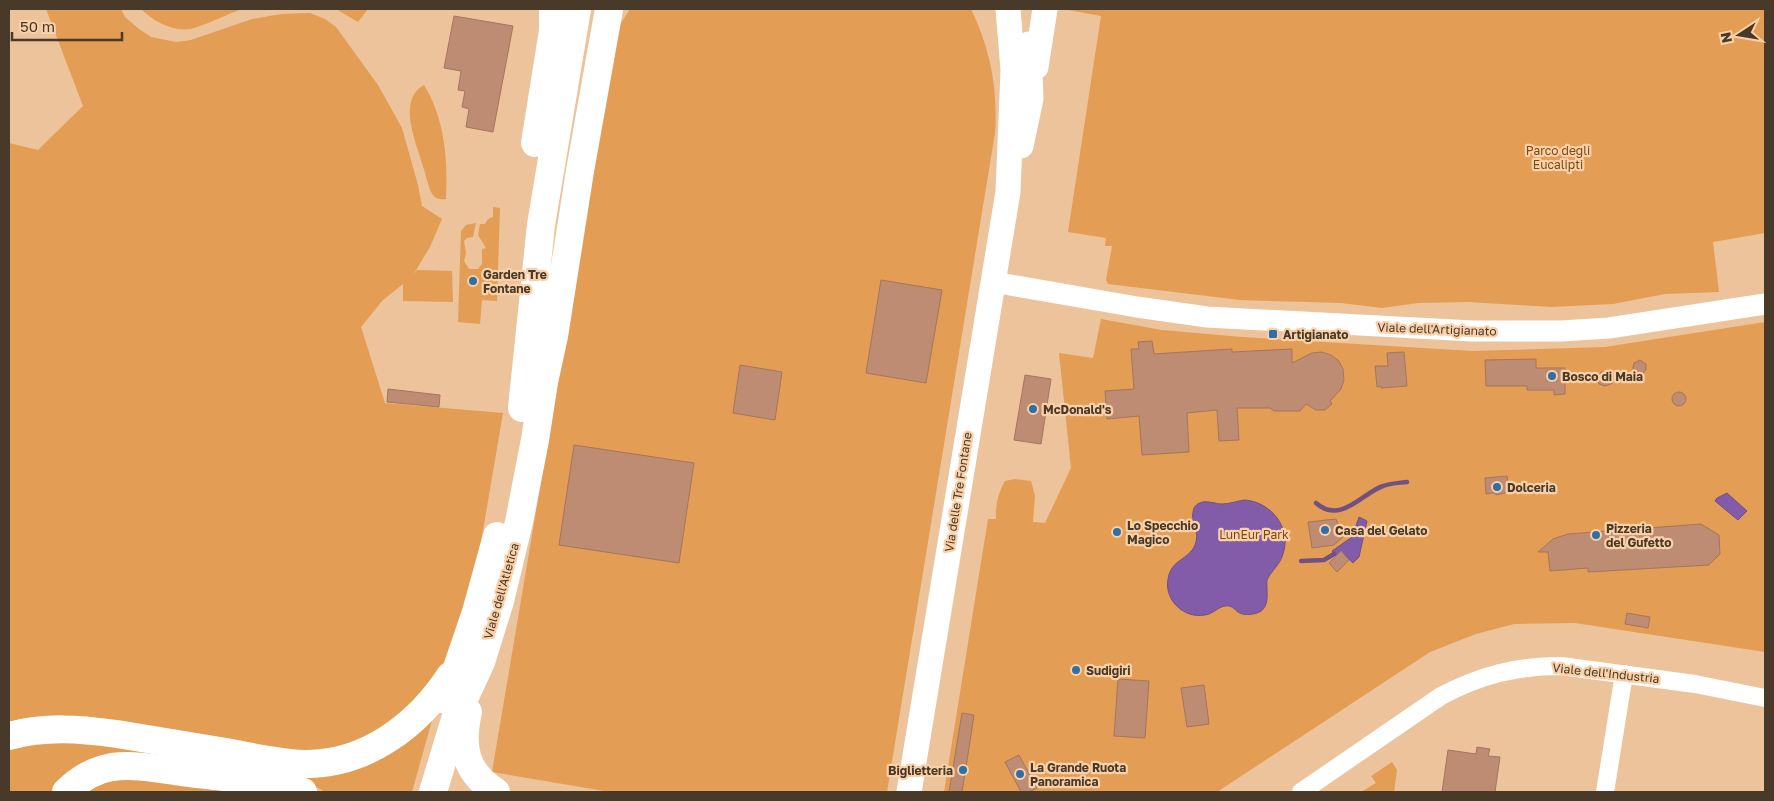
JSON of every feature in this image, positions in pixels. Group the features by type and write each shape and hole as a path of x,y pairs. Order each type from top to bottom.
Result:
{"highway":[{"path":"523,402 520,278 523,231 553,31 553,9"},
{"path":"523,402 541,225 577,9"},
{"path":"544,382 544,350 559,221 594,9"},
{"path":"544,382 554,336 580,171 609,9"},
{"name":"Viale dell'Atletica","path":"419,792 428,758 469,663 502,596 536,440 544,382"},
{"name":"Viale dell'Atletica","path":"433,792 456,716 469,663 488,571 517,448 523,402"},
{"path":"9,736 43,730 75,729 281,762 318,763 344,759 381,744 396,734 469,663"},
{"path":"469,663 465,749 467,758 476,775 496,792"},
{"path":"66,792 77,782 94,772 124,766 237,779 303,792"}],"main road":[{"path":"990,9 1021,102"},
{"name":"Via delle Tre Fontane","path":"1008,9 1013,61 1021,102"},
{"name":"Via delle Tre Fontane","path":"909,792 1008,192 1020,149 1021,102 1030,57 1025,9"},
{"path":"1021,102 1045,9"}],"street":[{"name":"Viale dell'Artigianato","path":"993,282 1109,303 1207,316 1473,332 1562,331 1609,328 1765,304"},
{"name":"Viale dell'Industria","path":"1301,792 1441,696 1461,686 1504,671 1540,666 1561,666 1696,684 1765,698"},
{"path":"1605,792 1624,674"}],"green space":[{"path":"46,9 121,9 125,17 151,37 176,42 191,40 252,19 281,14 310,13 325,19 336,27 378,85 402,128 422,206 442,219 430,247 413,275 417,270 452,271 453,302 403,301 403,284 383,300 361,327 385,403 503,413 472,595 449,660 390,727 338,747 296,751 85,716 9,727 9,143 38,150 83,106"},
{"path":"141,9 242,9 190,29 177,29 151,18"},
{"path":"336,9 368,9 358,22"},
{"path":"630,9 971,9 988,54 994,85 995,133 887,792 610,792 492,772 614,49 621,23"},
{"name":"Parco degli Eucalipti","path":"1063,9 1765,9 1765,233 1713,242 1719,292 1665,294 1613,304 1551,307 1469,302 1418,303 1382,308 1341,303 1240,300 1108,284 1106,280 1112,246 1105,246 1106,238 1068,232 1101,16"},
{"path":"424,85 437,112 444,140 446,199 436,198 430,190 413,133 410,110 411,100"},
{"path":"493,207 500,208 497,301 482,300 480,324 458,322 461,231 466,225 476,223 473,237 467,238 464,241 466,253 464,261 469,269 478,269 482,264 482,249 486,248 478,235 480,224 485,224 488,219 493,217"},
{"name":"LunEur Park","path":"1101,319 1162,330 1242,337 1472,351 1605,347 1765,322 1765,652 1575,623 1514,624 1476,634 1430,652 1217,792 944,792 988,519 996,519 1000,490 1005,481 1015,479 1031,481 1035,496 1033,522 1045,523 1071,468 1059,353 1093,358"},
{"path":"436,706 412,792 325,792 313,785 287,776"},
{"path":"47,736 168,755 54,792 9,792 9,743"},
{"path":"1392,762 1397,770 1394,792 1361,792 1376,783 1371,776"},
{"path":"106,777 268,792 76,792"}],"shaded area":[{"path":"1727,493 1747,511 1738,520 1715,501"},
{"path":"1245,500 1254,502 1271,511 1282,526 1285,535 1282,558 1267,580 1266,605 1259,612 1250,615 1241,614 1227,606 1198,616 1183,611 1169,594 1168,579 1176,563 1189,554 1195,545 1197,535 1193,518 1194,508 1204,502 1227,504"},
{"path":"1359,517 1367,521 1359,557 1353,563 1341,552 1336,557 1332,551 1352,537"}],"building":[{"path":"454,16 513,26 493,132 466,127 469,109 462,107 465,91 458,90 461,71 444,68"},
{"path":"881,280 942,290 926,383 866,373"},
{"path":"1152,341 1154,354 1232,349 1232,352 1292,349 1292,363 1312,353 1322,352 1331,355 1339,361 1343,369 1344,380 1341,389 1330,401 1332,404 1325,410 1316,410 1306,404 1300,411 1274,411 1270,408 1237,408 1239,440 1219,441 1217,410 1187,413 1189,452 1142,455 1139,416 1107,419 1105,391 1134,389 1131,349 1139,349 1138,342"},
{"path":"1404,352 1407,386 1377,387 1375,366 1388,366 1387,353"},
{"path":"1536,359 1536,368 1565,368 1565,394 1554,395 1554,390 1527,390 1527,386 1486,386 1485,360"},
{"path":"1640,360 1646,364 1646,370 1634,376 1634,363"},
{"path":"740,365 782,372 775,420 733,413"},
{"path":"1601,372 1608,373 1613,383 1605,386 1599,384 1597,378"},
{"name":"McDonald's","path":"1025,375 1051,379 1041,444 1014,440"},
{"path":"388,389 440,395 439,407 387,402"},
{"path":"1679,392 1684,394 1686,399 1684,404 1679,406 1674,404 1672,399 1674,394"},
{"path":"574,445 694,463 679,563 559,545"},
{"name":"Dolceria","path":"1507,476 1509,492 1496,495 1494,493 1486,494 1485,478"},
{"name":"Casa del Gelato","path":"1336,519 1343,537 1334,545 1312,548 1308,522"},
{"path":"1701,524 1719,535 1720,554 1709,565 1588,572 1588,568 1550,571 1548,552 1538,552 1553,539 1568,534"},
{"path":"1341,551 1349,560 1337,572 1329,563"},
{"path":"1627,613 1650,617 1648,628 1625,624"},
{"path":"1118,679 1149,681 1145,738 1114,736"},
{"path":"1204,685 1209,724 1187,727 1181,688"},
{"path":"962,713 974,715 962,792 949,792"},
{"path":"1477,747 1490,749 1488,756 1500,757 1495,792 1442,792 1448,750 1476,754"},
{"name":"La Grande Ruota Panoramica","path":"1019,755 1037,788 1029,792 1021,792 1005,762"}],"waterway":[{"path":"1316,503 1325,509 1334,511 1343,509 1383,486 1407,482"},
{"path":"1301,561 1324,560 1334,554"}],"place":[{"name":"Garden Tre Fontane","path":"473,281"},
{"name":"Artigianato","path":"1273,334"},
{"name":"Bosco di Maia","path":"1552,376"},
{"name":"McDonald's","path":"1033,409"},
{"name":"Dolceria","path":"1497,487"},
{"name":"Casa del Gelato","path":"1325,530"},
{"name":"Lo Specchio Magico","path":"1117,532"},
{"name":"Pizzeria del Gufetto","path":"1596,535"},
{"name":"Sudigiri","path":"1076,670"},
{"name":"Biglietteria","path":"963,770"},
{"name":"La Grande Ruota Panoramica","path":"1020,774"}]}
